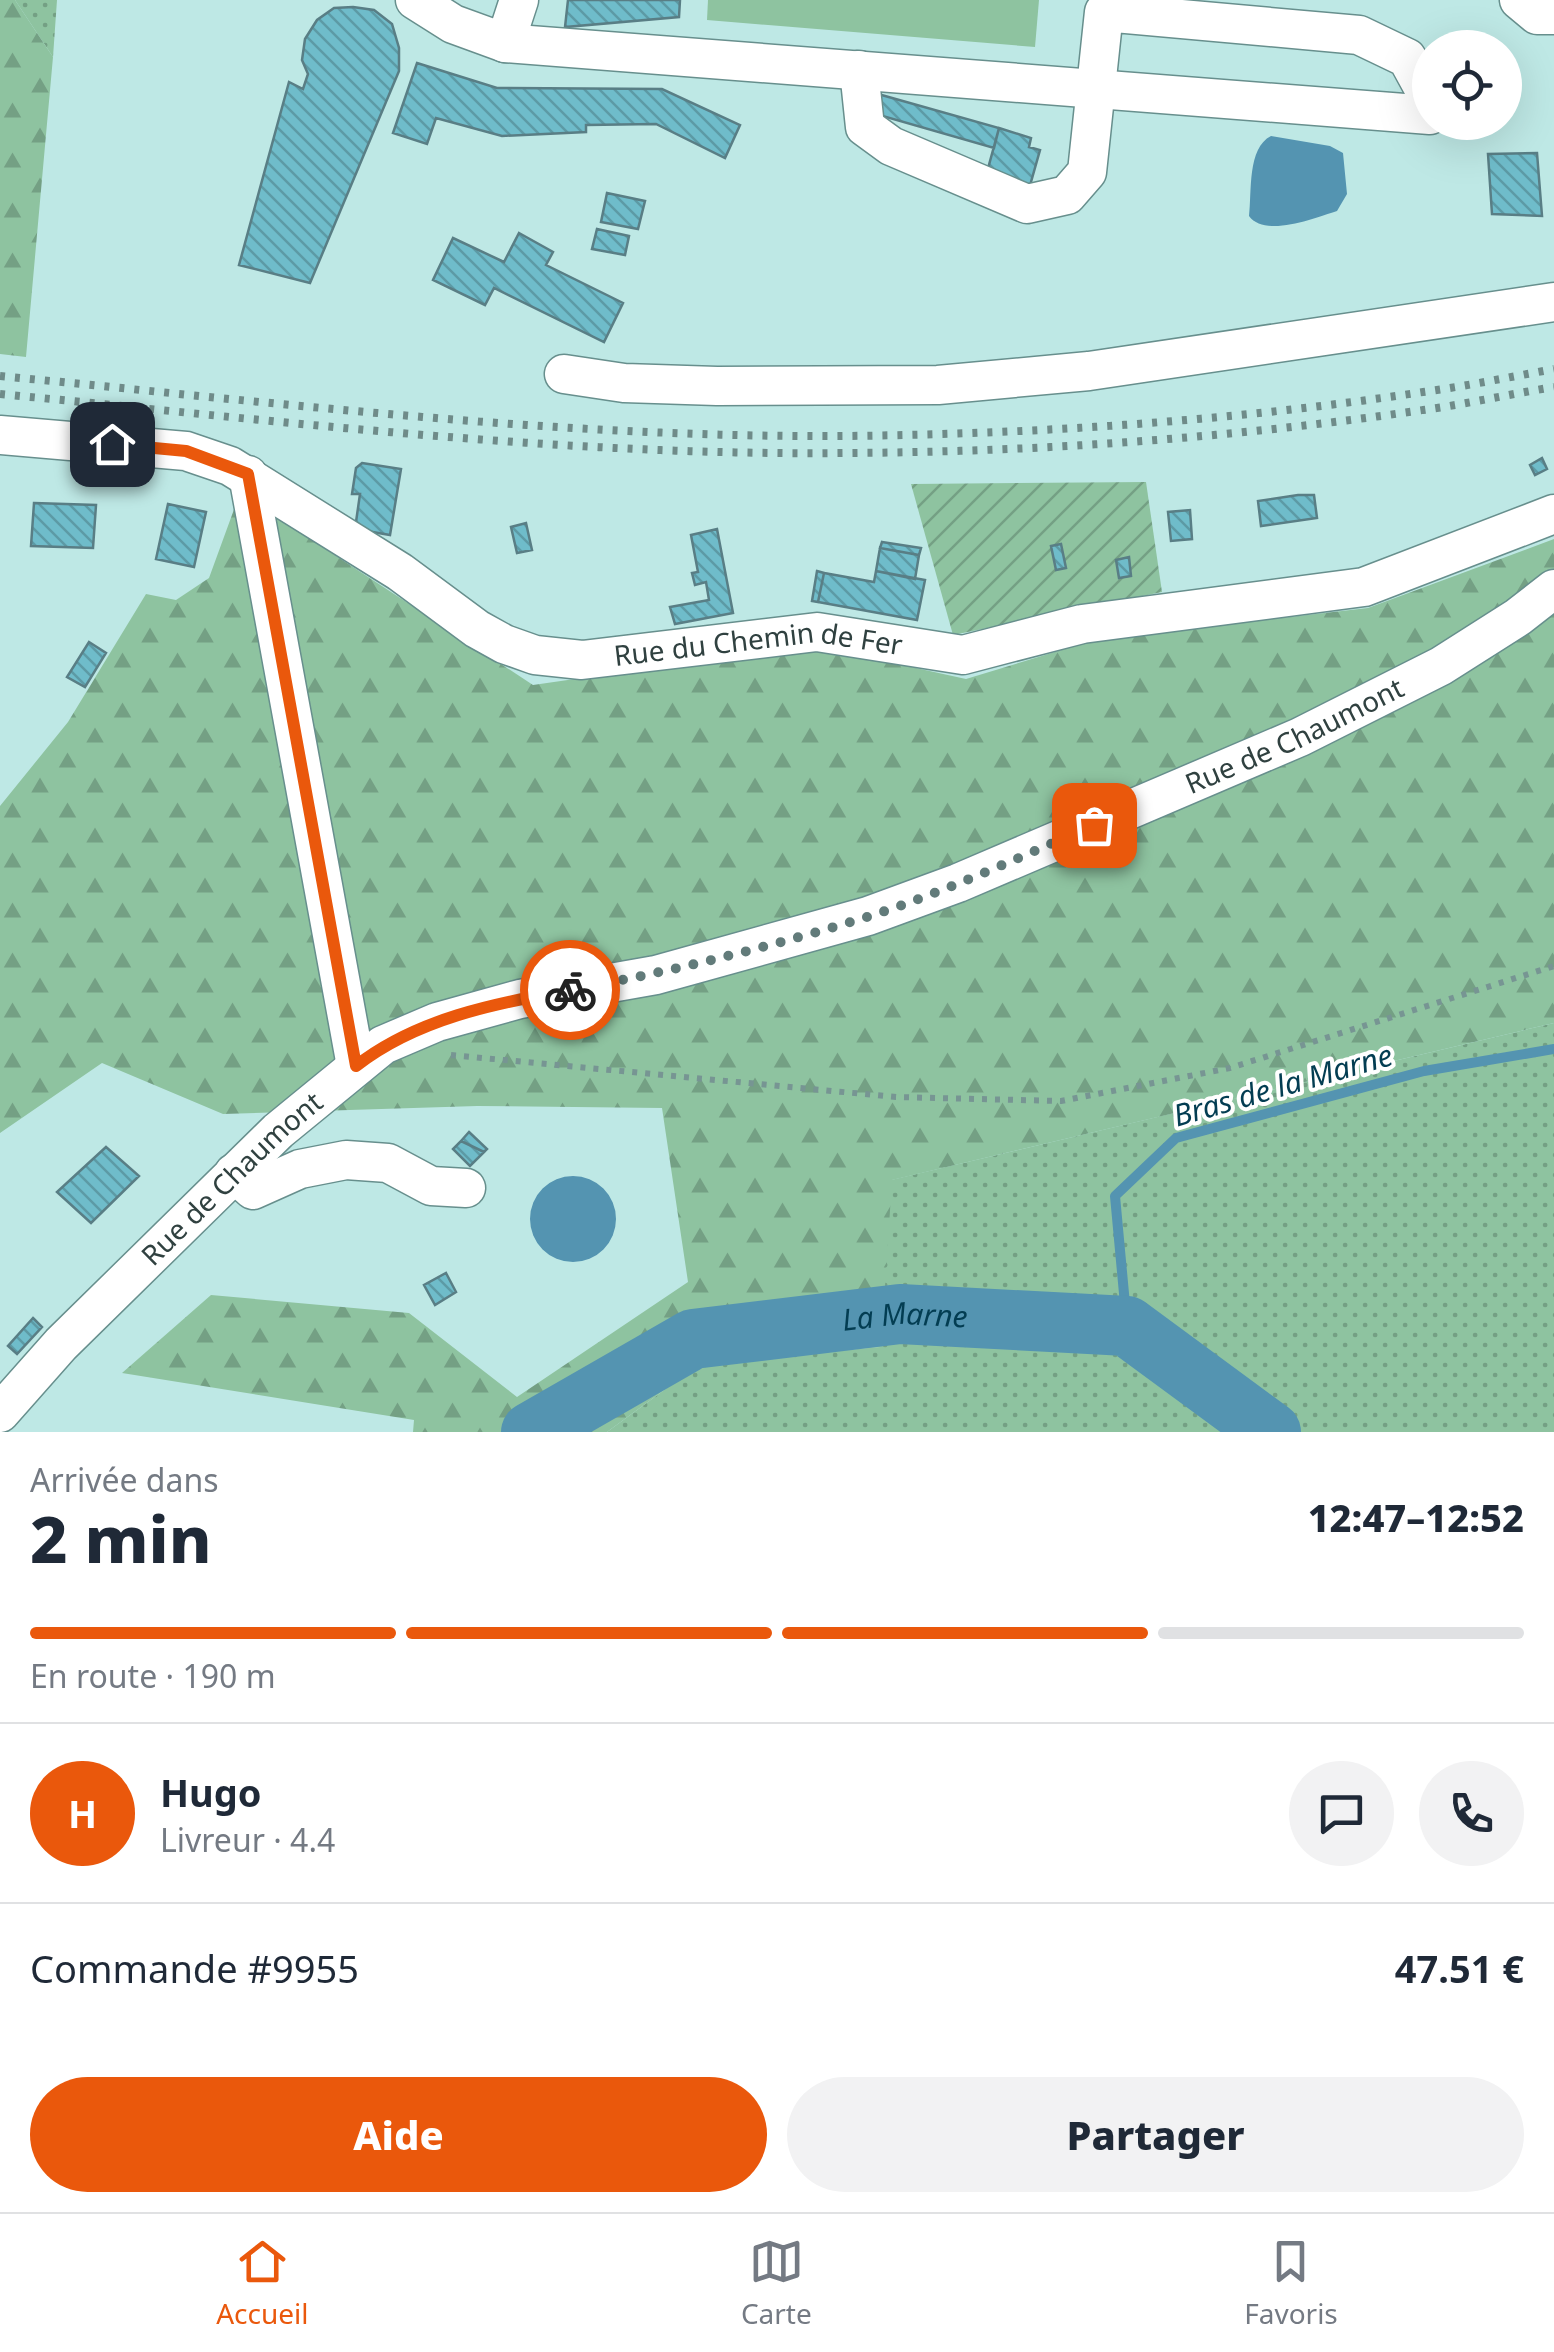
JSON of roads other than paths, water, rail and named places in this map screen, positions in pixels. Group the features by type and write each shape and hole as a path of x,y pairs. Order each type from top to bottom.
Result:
{"street":[{"path":"415,0 453,24 505,42 1412,114"},
{"path":"505,42 519,0"},
{"path":"1519,0 1537,14 1554,15"},
{"path":"859,70 865,127 892,146 1027,204 1066,195 1087,172 1104,12 1359,34 1407,58 1412,67"},
{"path":"564,374 624,383 698,386 938,385 1089,371 1554,302"},
{"name":"Rue du Chemin de Fer","path":"0,435 186,451 248,474 400,572 477,629 536,655 582,660 817,632 963,655 1082,624 1364,587 1554,514"},
{"path":"248,474 356,1066"},
{"name":"Rue de Chaumont","path":"0,1412 61,1344 234,1173 382,1045 437,1022 520,999 656,974 868,916 958,884 1300,737 1441,666 1554,589"},
{"path":"234,1173 253,1190 300,1169 346,1160 388,1162 431,1186 466,1188"}],"water":[{"path":"1271,136 1330,146 1343,153 1347,194 1337,211 1278,226 1256,222 1249,216 1254,160 1263,142"},
{"path":"573,1176 597,1183 609,1195 616,1219 609,1243 597,1255 573,1262 549,1255 537,1243 530,1219 537,1195 549,1183"}],"waterway":[{"name":"Bras de la Marne","path":"1127,1326 1115,1196 1176,1138 1424,1071 1554,1049"},
{"name":"La Marne","path":"531,1432 693,1339 900,1314 1127,1326 1271,1432"}],"railway":[{"path":"0,376 527,425 844,436 1062,429 1207,418 1423,392 1554,369"},
{"path":"0,394 527,443 844,453 989,450 1207,436 1423,410 1554,387"}]}
